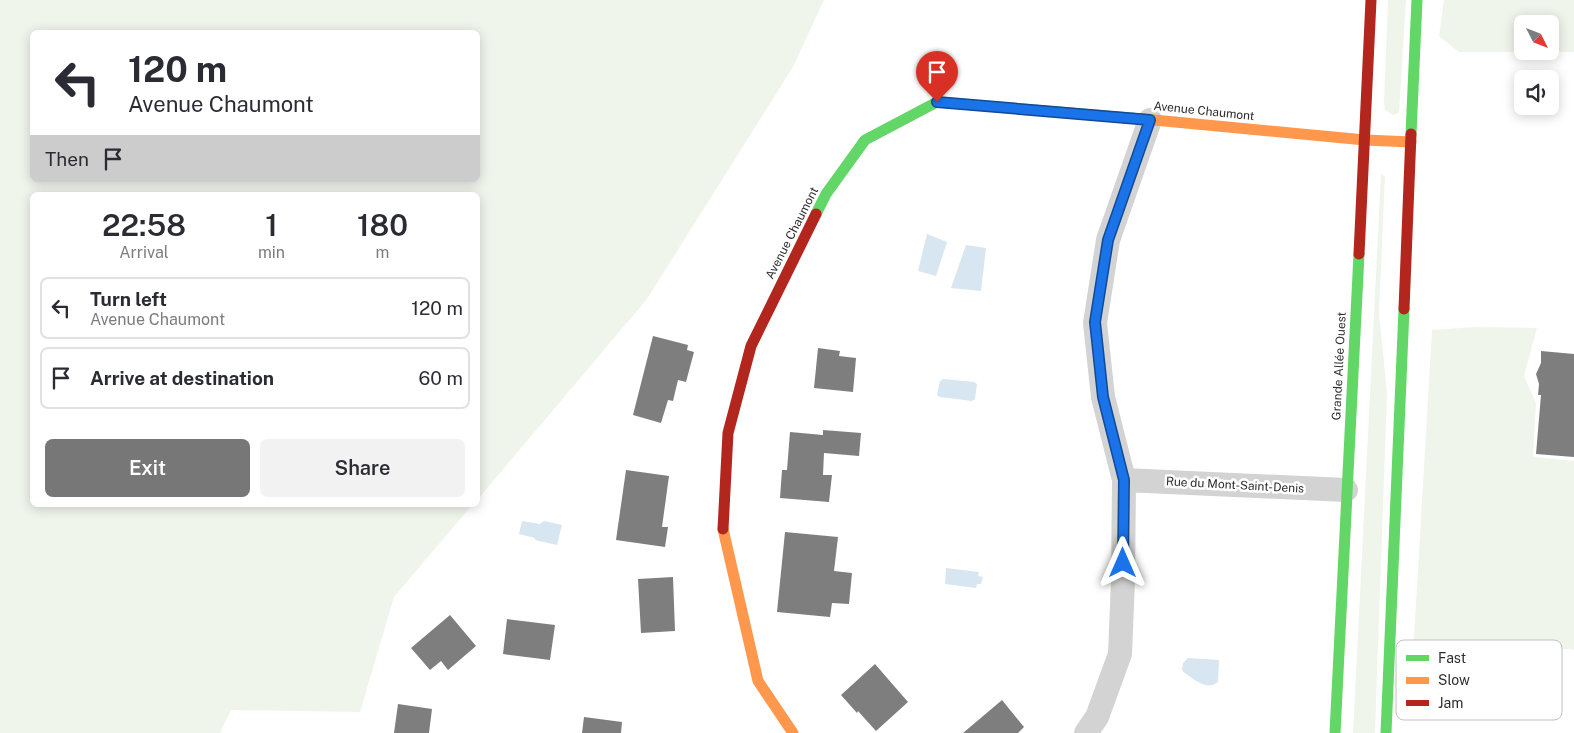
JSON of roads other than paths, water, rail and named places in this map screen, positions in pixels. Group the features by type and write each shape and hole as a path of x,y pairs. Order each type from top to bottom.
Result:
{"main road":[{"name":"Grande Allée Ouest","path":"1335,733 1371,0"},
{"path":"1386,733 1417,0"},
{"name":"Avenue Chaumont","path":"793,733 758,681 723,530 728,433 751,346 826,194 864,140 937,102 1365,140 1411,142"}],"street":[{"path":"1086,733 1097,717 1120,654 1123,580 1124,480 1103,397 1095,322 1108,240 1150,120"},
{"name":"Rue du Mont-Saint-Denis","path":"1124,480 1346,490"}]}
